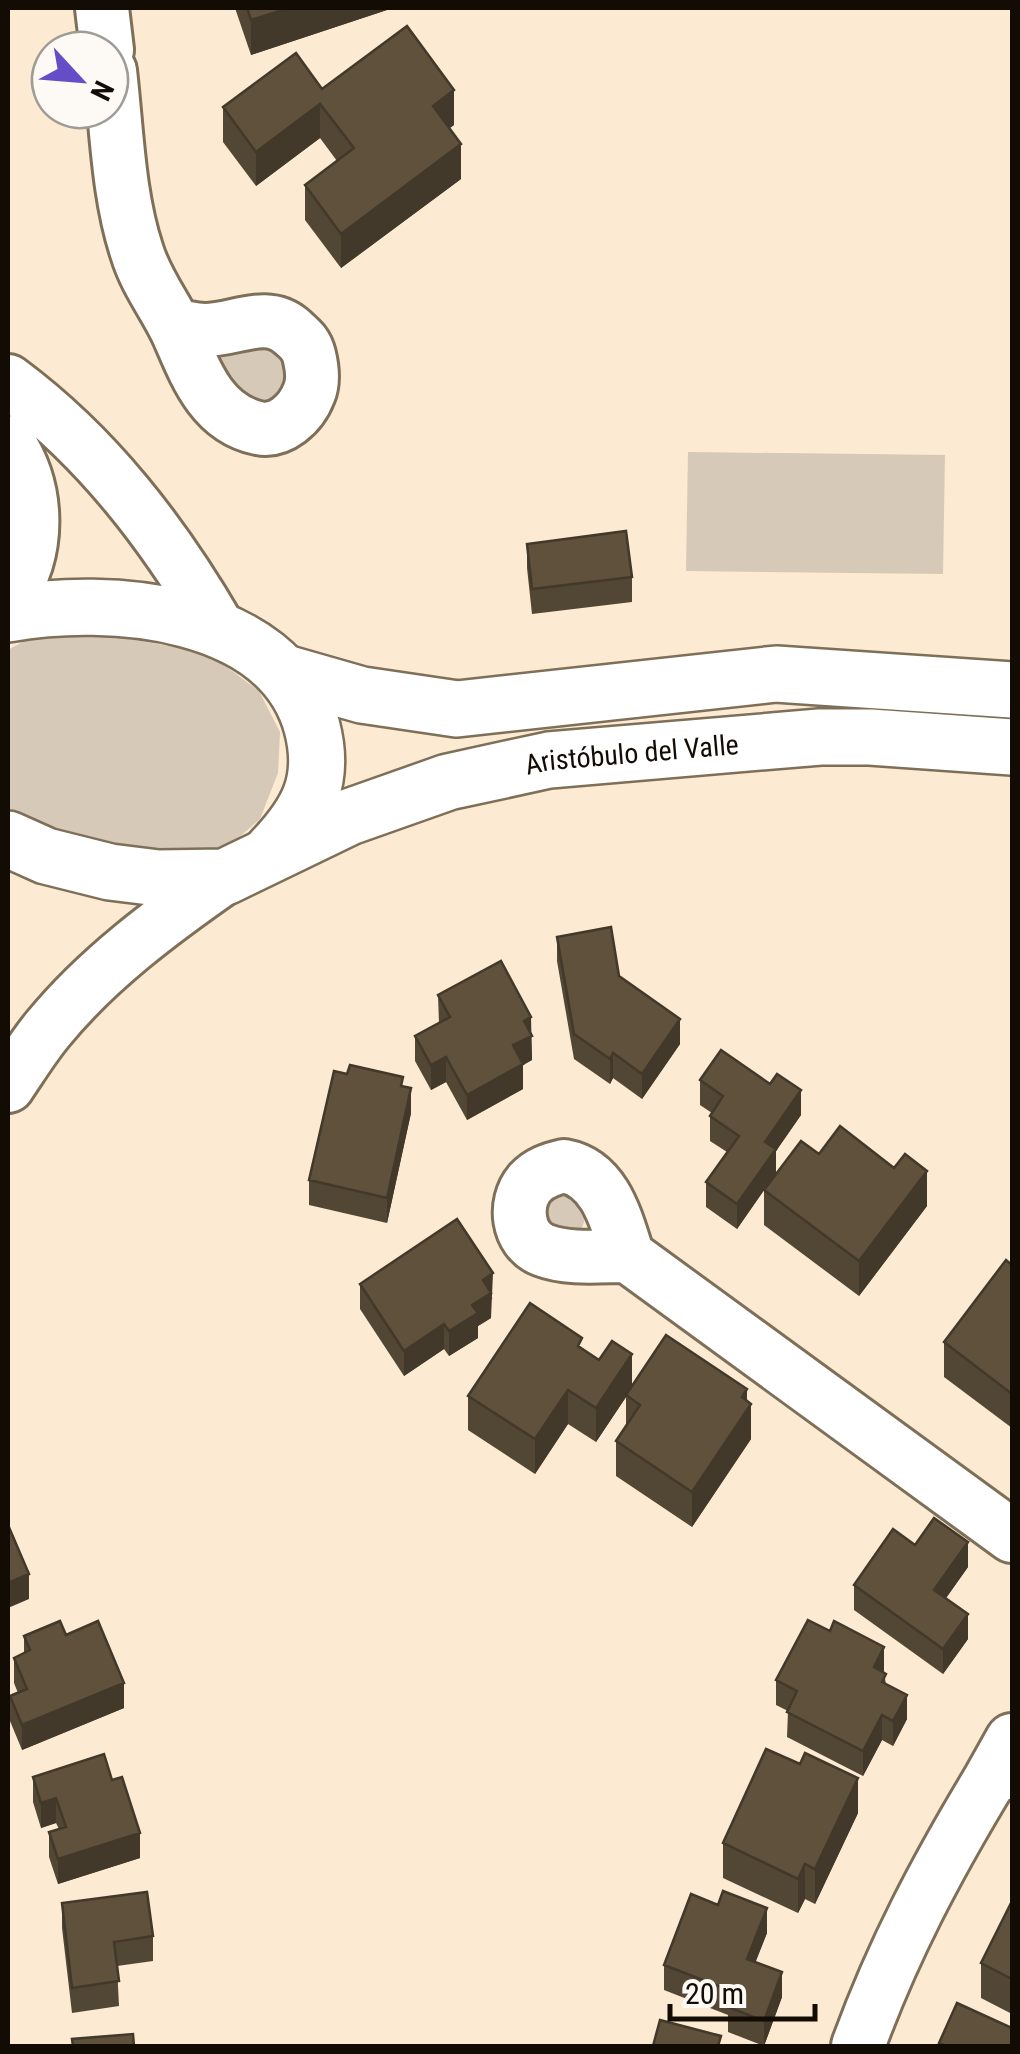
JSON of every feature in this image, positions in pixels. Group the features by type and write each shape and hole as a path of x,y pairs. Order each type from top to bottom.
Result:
{"street":[{"path":"117,130 136,250 146,278 175,326"},
{"path":"8,381 92,455 154,527 219,629"},
{"path":"8,442 30,488 33,522 28,556 8,600"},
{"path":"30,488 92,455"},
{"path":"8,614 33,609 127,609 219,629 251,647 284,673 308,710 318,749 314,791 298,823 246,867 164,920 82,992 48,1029 8,1086"},
{"path":"284,673 362,695 457,709 776,674 1012,690"},
{"name":"Aristóbulo del Valle","path":"246,867 349,817 448,782 549,760 820,737 1012,747"},
{"path":"8,839 46,856 110,872 158,878 246,867"},
{"path":"628,1256 1012,1536"},
{"path":"858,2046 880,1986 933,1874 1005,1763"}],"shaded area":[{"path":"229,344 279,345 288,378 275,398 251,405 218,364"},
{"path":"688,452 945,455 943,574 686,571"},
{"path":"90,632 180,648 220,662 259,691 280,732 278,773 260,819 230,845 198,857 100,851 8,814 8,650 33,636"},
{"path":"562,1190 576,1202 584,1222 565,1241 532,1211"}],"building":[{"path":"247,8 289,8 251,20"},
{"path":"407,26 454,90 433,106 461,144 341,234 305,185 354,148 320,104 256,152 223,107 296,53 322,89"},
{"path":"626,531 632,577 532,589 527,544"},
{"path":"611,927 619,976 680,1019 642,1074 613,1053 610,1059 574,1034 557,937"},
{"path":"501,961 531,1017 524,1021 532,1036 513,1045 523,1064 467,1095 446,1057 431,1065 415,1036 450,1017 438,995"},
{"path":"721,1050 770,1084 777,1074 801,1090 765,1142 776,1149 737,1204 706,1182 739,1136 710,1116 723,1096 700,1080"},
{"path":"350,1065 403,1077 401,1086 411,1088 387,1198 309,1180 334,1071 347,1074"},
{"path":"840,1126 894,1168 905,1154 927,1171 859,1261 764,1190 801,1141 819,1154"},
{"path":"457,1219 493,1273 483,1280 491,1293 472,1305 478,1313 449,1331 444,1324 404,1351 360,1284"},
{"path":"1006,1260 1012,1265 1012,1394 944,1342"},
{"path":"530,1303 582,1338 578,1346 599,1360 612,1341 632,1354 596,1408 568,1390 535,1439 468,1396"},
{"path":"666,1335 747,1389 742,1397 751,1404 692,1492 616,1441 640,1405 626,1395"},
{"path":"934,1518 968,1542 934,1590 968,1614 943,1649 854,1585 893,1529 915,1545"},
{"path":"8,1525 29,1574 8,1583"},
{"path":"808,1620 830,1631 834,1621 884,1647 874,1667 886,1674 882,1682 907,1695 893,1721 882,1715 863,1751 787,1712 797,1691 776,1680"},
{"path":"60,1621 66,1635 98,1621 124,1683 22,1725 10,1696 27,1689 14,1658 30,1650 24,1636"},
{"path":"766,1749 800,1764 805,1753 858,1778 815,1869 805,1864 798,1879 723,1843"},
{"path":"104,1754 112,1780 122,1777 140,1833 58,1859 49,1832 66,1827 56,1798 41,1803 33,1777"},
{"path":"723,1891 767,1908 747,1959 782,1972 764,2021 728,2007 734,1992 664,1965 691,1894 718,1905"},
{"path":"147,1892 153,1936 114,1942 119,1981 72,1988 62,1903"},
{"path":"1012,1901 1012,1979 981,1963"},
{"path":"957,2003 1012,2028 1012,2046 939,2043"},
{"path":"660,2020 721,2036 718,2046 653,2046"},
{"path":"133,2034 134,2046 73,2046 72,2039"}]}
